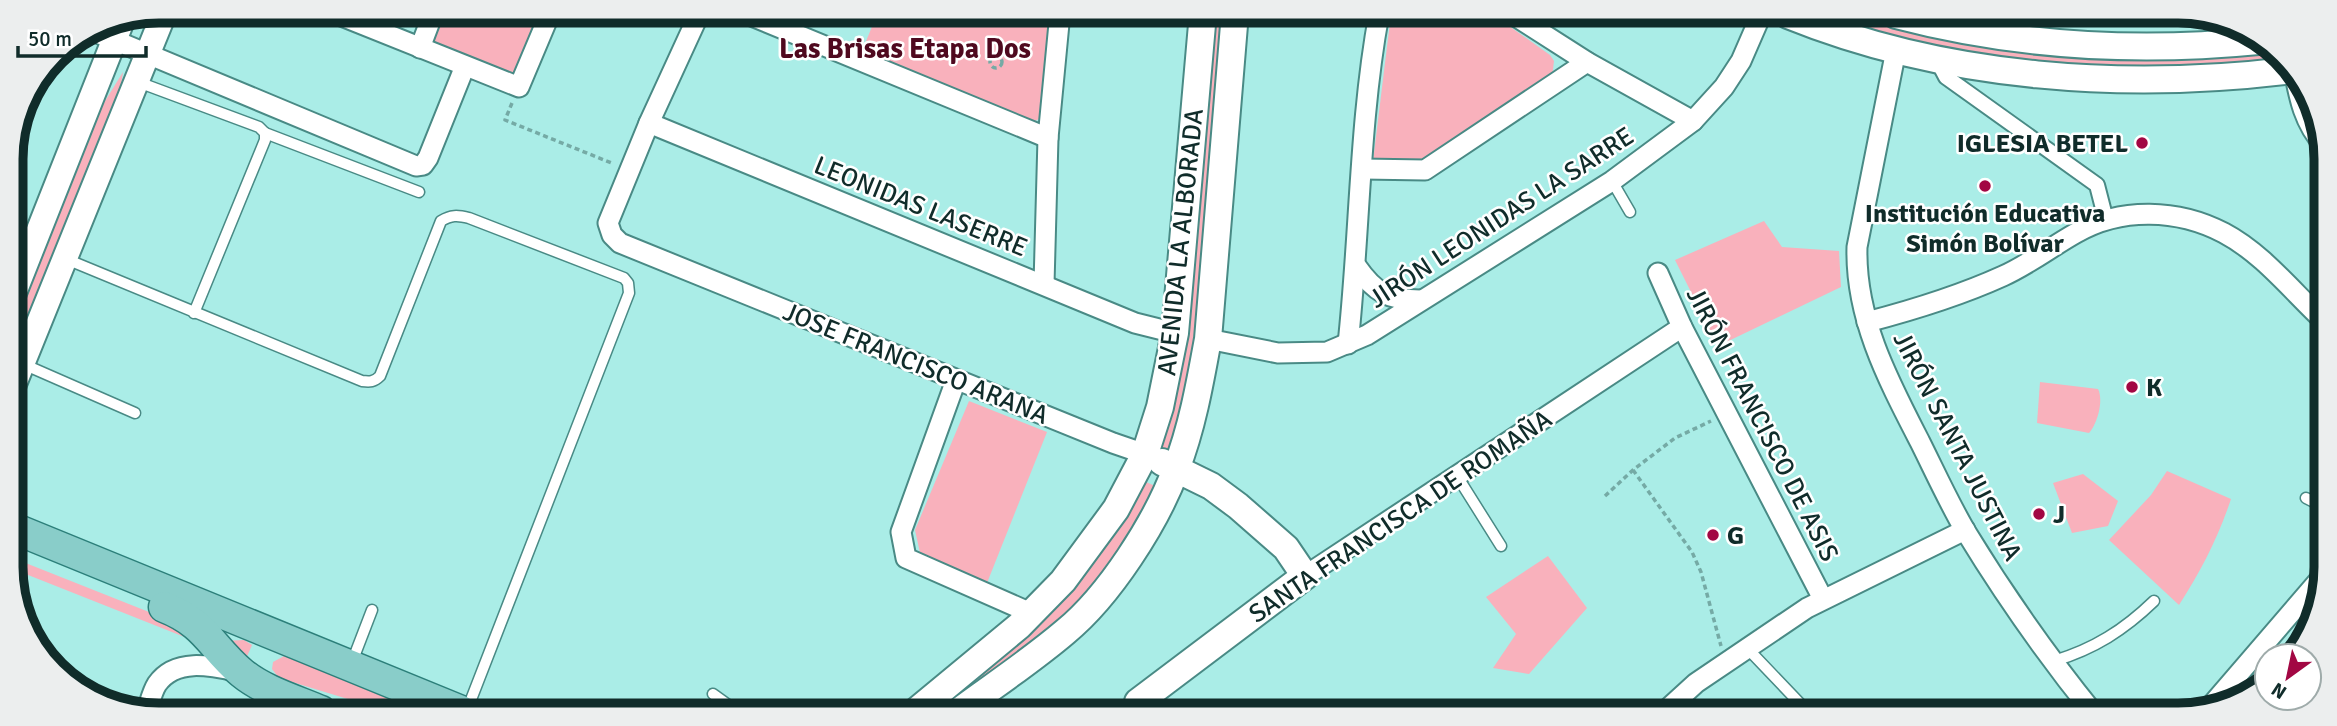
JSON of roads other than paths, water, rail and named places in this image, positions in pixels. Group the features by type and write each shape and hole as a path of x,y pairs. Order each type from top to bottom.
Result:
{"main road":[{"name":"AVENIDA LA ALBORADA","path":"926,703 1033,614 1063,581 1116,509 1145,454 1160,407 1175,333 1202,23"},
{"name":"AVENIDA LA ALBORADA","path":"970,703 1066,631 1093,604 1133,550 1177,469 1201,382 1208,339 1235,23"},
{"path":"1813,23 1896,50 2021,72 2133,79 2195,79 2282,71"},
{"path":"1938,23 1995,36 2051,43 2181,46 2247,42"},
{"name":"JOSE FRANCISCO ARANA","path":"1145,454 1210,486 1238,506 1286,548 1305,576"},
{"path":"23,532 444,703"},
{"path":"23,550 187,617 209,635 241,672 268,688 303,703"},
{"name":"SANTA FRANCISCA DE ROMAÑA","path":"1145,703 1305,576"},
{"path":"268,688 261,679 258,668 260,657 266,647 276,641 287,640"}],"street":[{"path":"23,364 160,23"},
{"path":"359,23 519,87 546,23"},
{"path":"420,48 429,23"},
{"name":"JOSE FRANCISCO ARANA","path":"695,23 649,123 608,223 612,235 620,243 1145,454"},
{"path":"769,23 1048,138"},
{"path":"1044,285 1048,138 1059,23"},
{"path":"1348,344 1357,267 1368,72 1377,23"},
{"path":"1525,23 1587,62 1693,121"},
{"name":"JIRÓN LEONIDAS LA SARRE","path":"1208,339 1278,353 1327,352 1348,344 1612,181 1693,121 1724,87 1741,61 1758,23"},
{"path":"118,29 148,54 416,166 423,165 428,158 465,66"},
{"path":"23,270 118,29"},
{"name":"JIRÓN SANTA JUSTINA","path":"1896,50 1857,247 1856,275 1867,322 1881,362 1965,530 2053,662 2085,703"},
{"path":"1936,58 1946,77 2097,185 2106,220"},
{"path":"1363,169 1425,170 1587,62"},
{"path":"2298,95 2310,124"},
{"name":"LEONIDAS LASERRE","path":"649,123 1135,323 1175,333"},
{"path":"1867,322 1969,291 2007,274 2078,231 2106,220 2144,214 2194,219 2225,233 2254,254 2314,311"},
{"path":"1357,267 1368,283 1383,294 1401,300 1420,300"},
{"name":"JIRÓN FRANCISCO DE ASIS","path":"1658,273 1682,327 1823,599"},
{"name":"SANTA FRANCISCA DE ROMAÑA","path":"1305,576 1682,327"},
{"path":"956,380 901,532 906,558 1033,614"},
{"path":"1674,703 1696,682 1823,599 1965,530"},
{"path":"2218,697 2312,589"},
{"path":"150,703 158,684 175,667 197,665 241,672"}],"lane":[{"path":"137,81 419,192"},
{"path":"194,313 265,140 265,133"},
{"path":"1612,181 1630,212"},
{"path":"66,259 369,382 380,376 441,221 448,216 469,218 624,278 628,283 629,293 467,703"},
{"path":"23,364 135,413"},
{"path":"1457,476 1501,545"},
{"path":"2306,498 2314,502"},
{"path":"2053,662 2079,654 2108,638 2127,626 2154,601"},
{"path":"351,666 372,610"},
{"path":"1746,648 1799,703"},
{"path":"713,694 726,703"}],"place":[{"name":"IGLESIA BETEL","path":"2142,143"},
{"name":"Institución Educativa Simón Bolívar","path":"1985,186"},
{"name":"K","path":"2132,387"},
{"name":"J","path":"2039,514"},
{"name":"G","path":"1713,535"}],"district":[{"name":"Las Brisas Etapa Dos","path":"905,48"}]}
